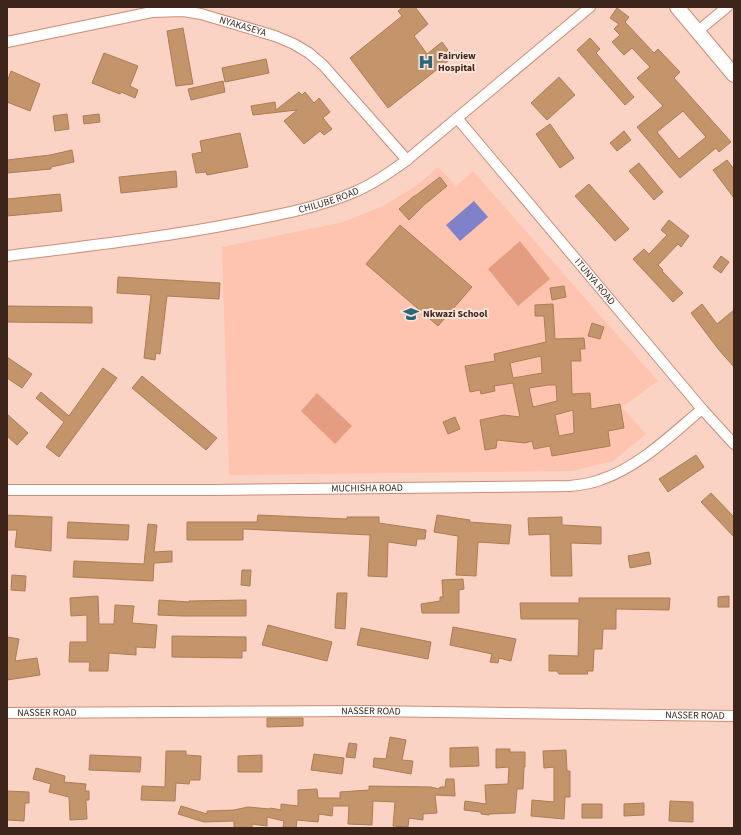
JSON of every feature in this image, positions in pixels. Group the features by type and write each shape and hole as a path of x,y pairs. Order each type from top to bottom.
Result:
{"main road":[{"path":"677,7 734,75"}],"street":[{"name":"CHILUBE ROAD","path":"7,256 226,226 316,206 353,193 387,174 407,160 590,7"},
{"path":"698,31 727,7"},
{"name":"NYAKASEYA","path":"7,42 166,9 201,14 231,22 275,36 310,53 323,65 407,160"},
{"name":"ITUNYA ROAD","path":"457,118 702,409 734,444"},
{"name":"MUCHISHA ROAD","path":"7,490 216,490 570,486 599,481 613,475 646,455 702,409"},
{"name":"NASSER ROAD","path":"7,713 365,711 734,716"}],"shaded area":[{"name":"Nkwazi School","path":"438,167 456,186 473,171 658,381 622,407 646,434 613,461 573,471 229,475 222,247 343,222 383,206 416,186"},
{"path":"520,241 550,279 518,306 488,269"},
{"path":"317,393 352,426 335,444 301,411"}],"water":[{"path":"474,201 488,217 460,241 446,225"}],"building":[{"name":"Fairview Hospital","path":"403,7 415,7 428,24 414,36 427,54 442,42 453,57 388,108 350,58 402,16 398,11"},
{"path":"617,8 629,17 625,22 654,53 658,49 680,72 674,78 731,142 719,152 716,148 680,178 637,127 663,106 637,78 650,67 632,48 624,55 612,42 620,35 614,29 619,24 610,18","holes":["683,111 706,137 679,159 657,132"]},
{"path":"183,28 193,84 176,86 167,31"},
{"path":"590,38 600,49 596,53 634,97 625,105 577,50"},
{"path":"104,53 138,66 130,86 138,90 135,98 92,83"},
{"path":"266,59 269,73 225,82 222,68"},
{"path":"11,71 40,84 30,111 7,102 7,82"},
{"path":"559,77 575,95 547,120 531,103"},
{"path":"223,81 225,92 191,100 188,89"},
{"path":"299,92 302,95 305,92 314,103 319,98 330,112 323,118 332,129 324,135 320,131 304,144 284,121 297,110 253,115 251,106 275,102 276,110"},
{"path":"67,114 69,129 55,131 53,116"},
{"path":"99,114 100,122 84,124 83,116"},
{"path":"550,124 574,158 560,168 536,134"},
{"path":"624,131 631,140 617,151 610,143"},
{"path":"240,133 248,167 207,175 206,172 196,173 192,154 202,152 200,141"},
{"path":"72,150 74,162 51,167 51,169 7,173 7,160 50,155"},
{"path":"727,160 734,169 734,198 713,170"},
{"path":"639,163 663,192 654,200 629,171"},
{"path":"176,171 177,187 121,193 119,177"},
{"path":"440,177 447,186 409,220 399,209"},
{"path":"589,184 629,229 615,241 575,196"},
{"path":"60,194 62,211 7,216 7,199"},
{"path":"669,220 689,236 681,247 678,244 658,265 683,293 673,302 633,259 644,249 649,254 667,235 661,230"},
{"path":"400,225 472,287 438,326 366,264"},
{"path":"721,256 729,262 721,273 713,267"},
{"path":"118,277 220,283 219,299 167,296 160,354 156,353 155,360 144,358 151,295 117,293"},
{"path":"564,286 566,297 552,300 550,288"},
{"path":"553,304 555,339 584,338 585,349 580,349 581,361 571,361 572,394 590,393 591,409 620,404 624,428 608,431 610,446 552,456 550,446 534,449 532,441 525,443 497,440 496,448 485,450 480,420 504,415 520,417 513,383 494,386 495,391 481,394 480,390 470,392 465,366 495,361 494,354 546,342 544,316 535,316 535,305","holes":["541,356 542,373 513,378 510,363","556,385 557,401 533,407 529,388","573,410 574,433 559,436 555,415"]},
{"path":"702,304 717,324 734,310 734,367 691,313"},
{"path":"7,306 92,307 92,323 7,322"},
{"path":"592,323 604,327 600,339 588,336"},
{"path":"7,357 32,374 22,388 7,378"},
{"path":"103,368 117,378 59,457 46,447 64,422 36,398 41,392 69,416"},
{"path":"142,376 217,438 206,450 132,388"},
{"path":"7,414 28,433 17,445 7,436"},
{"path":"455,417 460,429 448,434 443,422"},
{"path":"696,455 704,467 668,492 659,479"},
{"path":"711,493 734,517 734,537 701,502"},
{"path":"7,515 52,517 51,551 15,547 17,530 7,530"},
{"path":"258,515 347,519 347,517 379,517 379,523 426,530 425,539 417,539 416,546 388,542 387,577 368,576 370,535 243,529 243,540 187,540 187,522 257,522"},
{"path":"437,515 470,520 469,522 511,525 509,544 478,542 476,576 456,575 458,536 434,532"},
{"path":"562,517 562,525 601,527 601,544 571,543 572,576 551,576 550,534 529,535 528,518"},
{"path":"68,522 129,525 128,540 67,538"},
{"path":"148,524 157,525 154,552 172,551 172,562 154,563 153,581 73,577 74,561 144,564"},
{"path":"649,552 651,564 630,568 628,556"},
{"path":"242,570 251,570 250,586 241,585"},
{"path":"12,575 26,576 25,591 11,590"},
{"path":"463,579 464,589 459,590 459,613 422,613 421,604 440,601 440,597 443,597 442,580"},
{"path":"337,593 347,593 345,629 335,628"},
{"path":"98,596 99,624 114,624 115,605 134,606 132,623 157,625 155,648 136,647 136,655 109,653 108,671 89,671 90,662 69,662 70,642 87,642 87,615 71,616 70,598"},
{"path":"729,596 729,607 718,607 718,597"},
{"path":"579,598 670,598 669,610 616,609 616,629 603,629 602,649 594,649 593,671 587,671 588,674 559,674 557,671 549,671 549,655 578,656 579,619 521,619 520,603 579,603"},
{"path":"159,600 189,602 246,600 246,616 158,615"},
{"path":"268,625 332,642 327,661 262,645"},
{"path":"453,627 516,639 511,661 499,658 498,663 490,662 492,654 450,645"},
{"path":"361,628 431,642 428,659 357,645"},
{"path":"172,636 246,637 246,651 242,651 242,658 172,657"},
{"path":"7,637 19,639 15,661 37,658 40,675 7,680"},
{"path":"267,718 303,718 303,726 267,727"},
{"path":"390,737 406,740 402,760 413,761 411,774 373,767 374,758 386,759"},
{"path":"349,743 357,744 355,758 346,757"},
{"path":"478,747 479,766 450,767 450,748"},
{"path":"496,749 510,749 510,752 525,752 523,789 517,789 515,813 489,815 481,814 481,812 464,810 465,801 486,804 485,785 508,784 509,767 496,768"},
{"path":"566,750 567,771 570,771 570,797 565,797 564,819 531,816 532,800 554,802 554,767 544,768 543,751"},
{"path":"166,751 186,751 186,755 201,756 200,780 190,780 189,784 176,783 175,801 141,800 142,786 165,787"},
{"path":"314,754 344,758 342,774 311,770"},
{"path":"90,755 141,757 140,772 89,770"},
{"path":"262,755 262,772 238,772 238,756"},
{"path":"36,768 65,776 64,782 86,784 85,791 89,791 89,800 86,800 87,819 70,820 69,797 49,792 51,784 33,779"},
{"path":"446,779 454,779 455,796 435,795 437,813 423,814 423,820 409,818 408,827 393,826 395,802 373,801 372,825 348,824 349,806 333,806 332,816 319,814 318,822 297,820 296,828 283,827 284,821 267,817 267,826 252,824 252,828 234,828 234,821 204,822 178,814 181,806 207,814 207,811 234,810 248,807 281,810 281,804 298,806 298,790 317,789 318,798 340,798 340,792 369,790 369,786 431,787 439,789 440,787 445,787"},
{"path":"7,791 29,792 29,803 25,803 24,821 7,820"},
{"path":"670,801 693,802 693,822 669,821"},
{"path":"644,803 644,815 624,816 624,804"},
{"path":"582,804 602,804 602,818 582,818"}],"place":[{"name":"Fairview Hospital","path":"426,62"},
{"name":"Nkwazi School","path":"411,314"}]}
